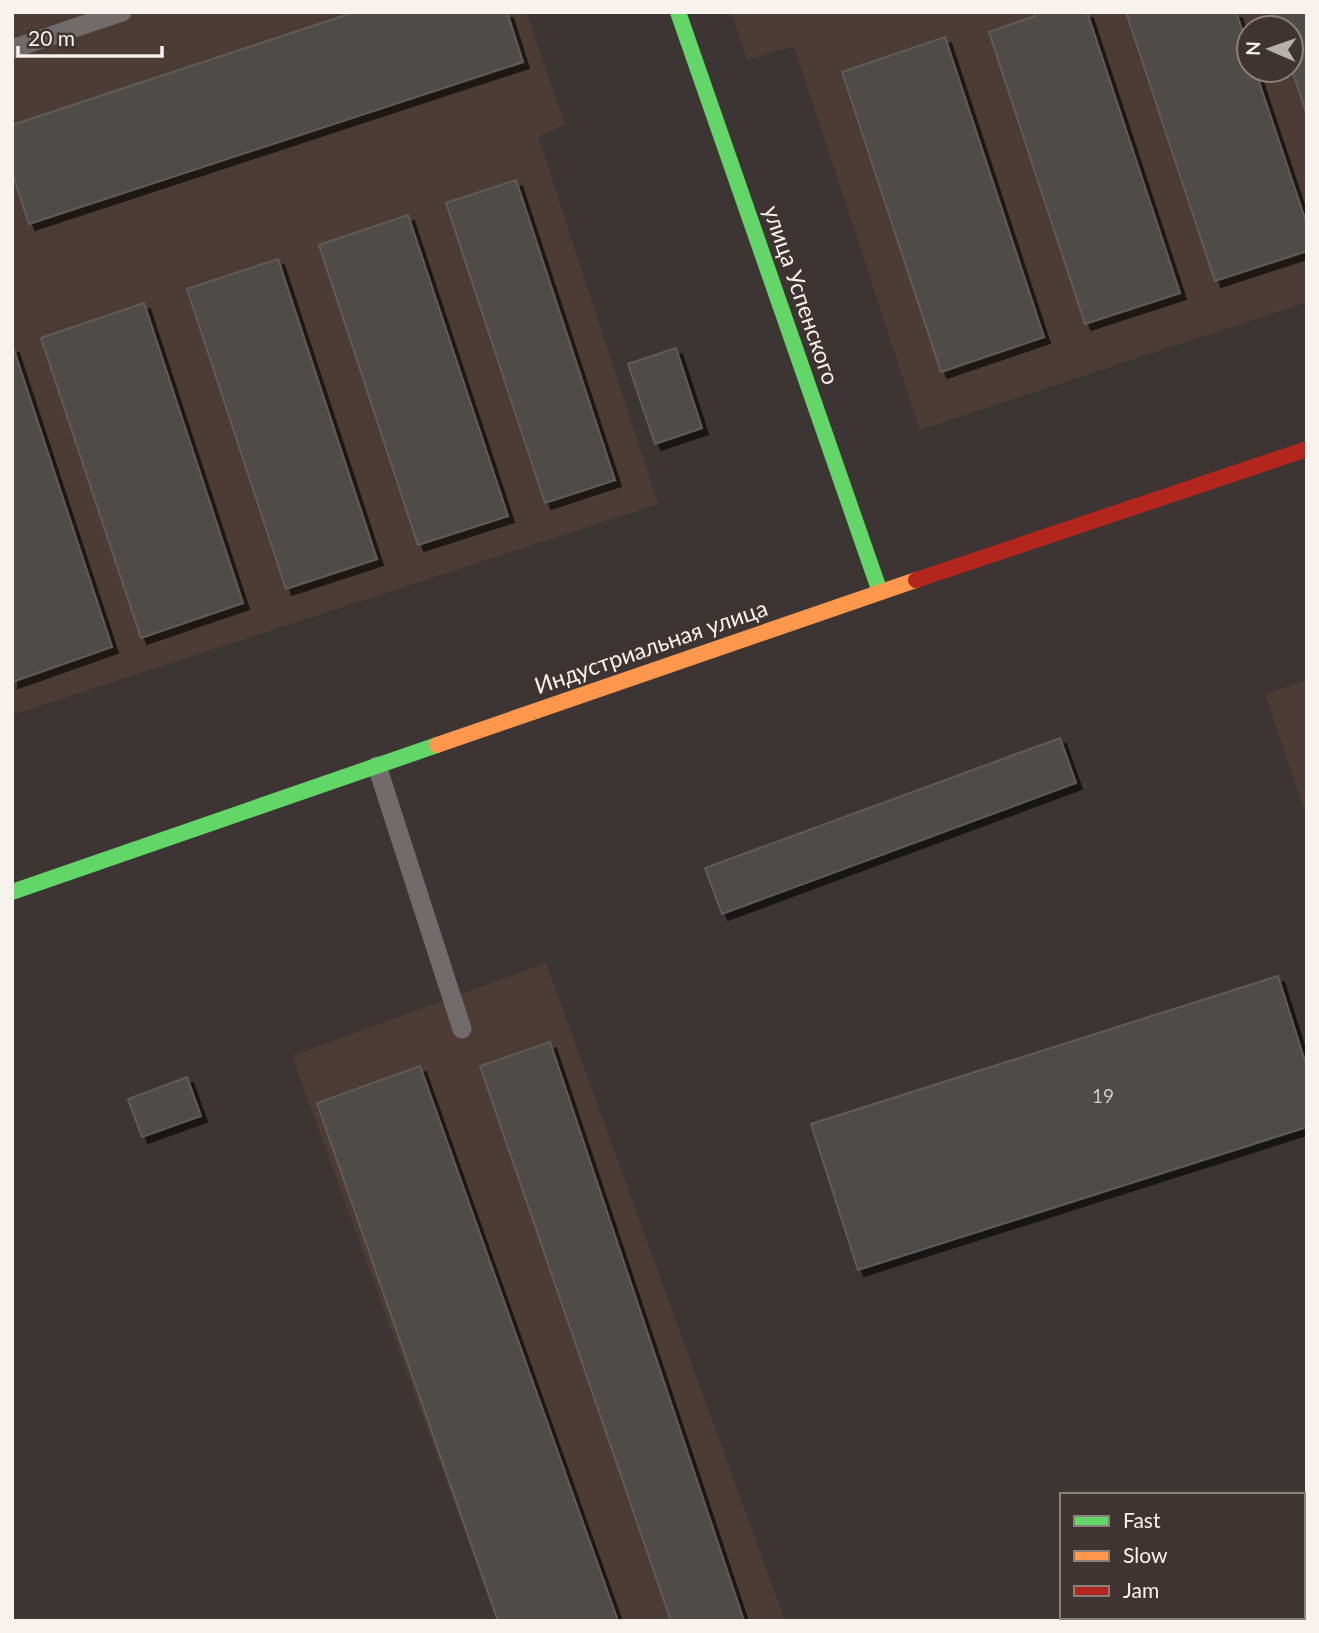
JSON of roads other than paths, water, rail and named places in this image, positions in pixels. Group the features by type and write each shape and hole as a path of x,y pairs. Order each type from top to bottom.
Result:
{"street":[{"name":"улица Успенского","path":"678,12 880,592"},
{"name":"Индустриальная улица","path":"12,892 880,592 1307,449"}],"lane":[{"path":"12,49 122,12"},
{"path":"377,766 462,1029"}]}
